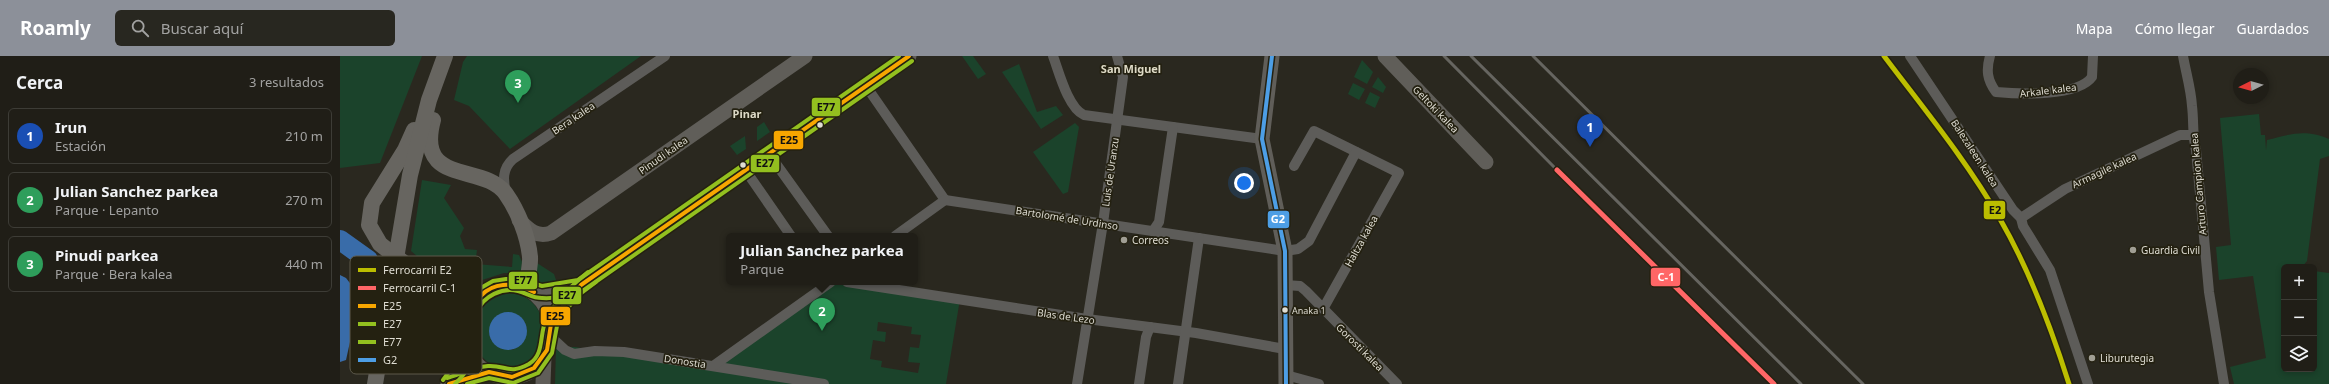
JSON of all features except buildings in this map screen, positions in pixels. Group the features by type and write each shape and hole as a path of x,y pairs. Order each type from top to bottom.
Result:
{"main road":[{"path":"397,256 410,175 429,100 444,56"},
{"path":"449,56 431,128 430,141 434,153 449,169 490,181 506,194 519,220 528,246 530,263 528,279 532,291 547,309 551,331"},
{"name":"Pinudi kalea","path":"519,220 534,234 543,235 551,233 805,56"},
{"path":"543,384 544,357 551,331 564,303 581,284 746,171 909,56"},
{"path":"1272,56 1262,139 1285,251 1286,380"},
{"name":"Geltoki kalea","path":"1385,56 1486,162"},
{"path":"395,256 380,244 369,225 372,203 405,150 429,100"},
{"path":"482,295 494,287 516,285 532,291 558,291 581,284"},
{"path":"448,384 466,377 492,374 512,377 527,372 544,357"},
{"path":"482,367 508,384"},
{"path":"374,384 376,374"},
{"path":"448,384 455,374"}],"street":[{"name":"Bera kalea","path":"506,194 503,180 506,165 665,56"},
{"path":"1053,56 1071,102 1079,113 1262,139"},
{"name":"Luis de Uranzu","path":"1077,384 1103,223 1123,78 1117,56"},
{"name":"Balezaleen kalea","path":"1910,56 2012,210 2021,218 2023,226 2050,270 2088,384"},
{"name":"Arkale kalea","path":"1990,56 1987,72 1988,82 1996,92 2018,94 2053,91 2083,85 2092,77 2093,56"},
{"name":"Arturo Campion kalea","path":"2183,56 2192,100 2194,123 2192,135 2196,150 2209,292 2224,384"},
{"path":"866,86 945,200 899,233"},
{"path":"1153,231 1159,222 1173,127"},
{"path":"1285,251 1298,249 1309,241 1356,152 1314,131 1294,166"},
{"name":"Armagile kalea","path":"2021,218 2065,188 2180,135 2192,135"},
{"name":"Haltza kalea","path":"1323,309 1399,173 1356,152"},
{"path":"770,154 826,233"},
{"path":"746,171 788,233"},
{"name":"Bartolomé de Urdinso","path":"945,200 1285,251"},
{"path":"1178,384 1199,238"},
{"path":"713,366 825,285"},
{"name":"Blas de Lezo","path":"866,285 1087,319 1186,332 1285,349"},
{"name":"Gorosti kalea","path":"1285,285 1300,286 1397,384"},
{"path":"1139,384 1146,337 1150,327"},
{"name":"Donostia","path":"551,331 565,350 574,354 595,351 624,352 824,384"},
{"path":"1286,380 1319,384"}],"green space":[{"path":"340,56 422,56 380,163 340,168"},
{"path":"467,56 641,56 510,149 469,106 454,100 463,62"},
{"path":"962,56 973,56 986,74 978,79"},
{"path":"1362,60 1373,72 1367,84 1354,77"},
{"path":"1019,64 1037,112 1056,106 1063,115 1041,129 1002,72"},
{"path":"1378,77 1386,87 1383,93 1372,87"},
{"path":"1353,83 1365,89 1359,100 1348,94"},
{"path":"1370,92 1380,97 1375,108 1365,103"},
{"path":"2259,114 2261,135 2265,135 2266,150 2267,140 2291,134 2313,134 2329,139 2329,156 2320,159 2307,261 2304,264 2281,264 2281,372 2317,372 2317,271 2329,273 2329,384 2234,384 2230,367 2266,358 2253,276 2219,280 2216,247 2231,245 2220,118"},
{"path":"764,122 770,132 757,141 757,127"},
{"path":"1075,123 1079,127 1068,192 1063,194 1033,152"},
{"path":"745,136 746,149 737,155 730,146"},
{"path":"422,180 451,185 444,198 464,228 460,236 465,249 477,250 476,256 417,256 411,251"},
{"path":"513,254 519,255 522,262 521,274 504,273 482,280 482,265 512,267"},
{"path":"537,263 554,274 556,280 568,279 570,284 556,286 544,285 537,279"},
{"path":"827,285 867,285 960,299 946,384 824,384 713,366","holes":["878,322 912,327 911,334 921,335 919,348 910,347 908,362 920,363 918,373 881,367 882,361 870,359 873,340 885,342 886,332 877,331"]},
{"path":"509,293 526,298 537,308 542,321 543,335 539,349 530,361 517,368 500,368 493,365 482,357 482,308 491,300","holes":["525,322 527,329 518,347 512,350 491,340 489,333"]},
{"path":"556,347 575,347 807,384 555,384"}],"water":[{"path":"340,275 346,278 350,283 350,342 346,360 340,362"},
{"path":"504,312 512,312 524,321 527,331 524,341 518,347 512,350 504,350 492,341 489,335 489,327 498,315"}],"waterway":[{"path":"340,240 362,256"}],"railway":[{"path":"1444,56 1557,170"},
{"path":"1471,56 1801,384"},
{"path":"1533,56 1863,384"}],"rail line":[{"name":"E2","path":"1884,56 1974,177 2000,219 2021,259 2039,300 2055,341 2069,384"},
{"name":"C-1","path":"1557,170 1774,384"}],"transit line":[{"name":"E77","path":"482,287 493,281 506,279 519,279 542,286 578,280 899,56"},
{"name":"E25","path":"449,384 489,372 512,377 534,368 547,350 551,324 557,313 581,285 909,56"},
{"name":"G2","path":"1272,56 1262,139 1285,251 1286,384"},
{"name":"E27","path":"482,304 494,294 506,290 512,290 542,298 553,298 569,295 584,290 912,61"},
{"name":"E77","path":"482,367 494,366 517,369 534,360 540,349 546,320 554,306 564,294 588,272"},
{"name":"E27","path":"467,384 489,378 513,383 538,373 552,353 557,326 562,316 576,297 596,282"},
{"name":"E25","path":"482,295 491,288 503,285 517,286 534,292"},
{"name":"E77","path":"443,380 447,374"},
{"name":"E77","path":"447,378 458,374"},
{"name":"E27","path":"455,384 464,374"}],"place":[{"name":"Pinudi parkea","path":"518,103"},
{"name":"Irun","path":"1590,147"},
{"name":"Correos","path":"1124,240"},
{"name":"Guardia Civil","path":"2133,250"},
{"name":"Anaka 1","path":"1285,310"},
{"name":"Julian Sanchez parkea","path":"822,331"},
{"name":"Liburutegia","path":"2092,358"}],"district":[{"name":"San Miguel","path":"1131,68"},
{"name":"Pinar","path":"747,113"}]}
